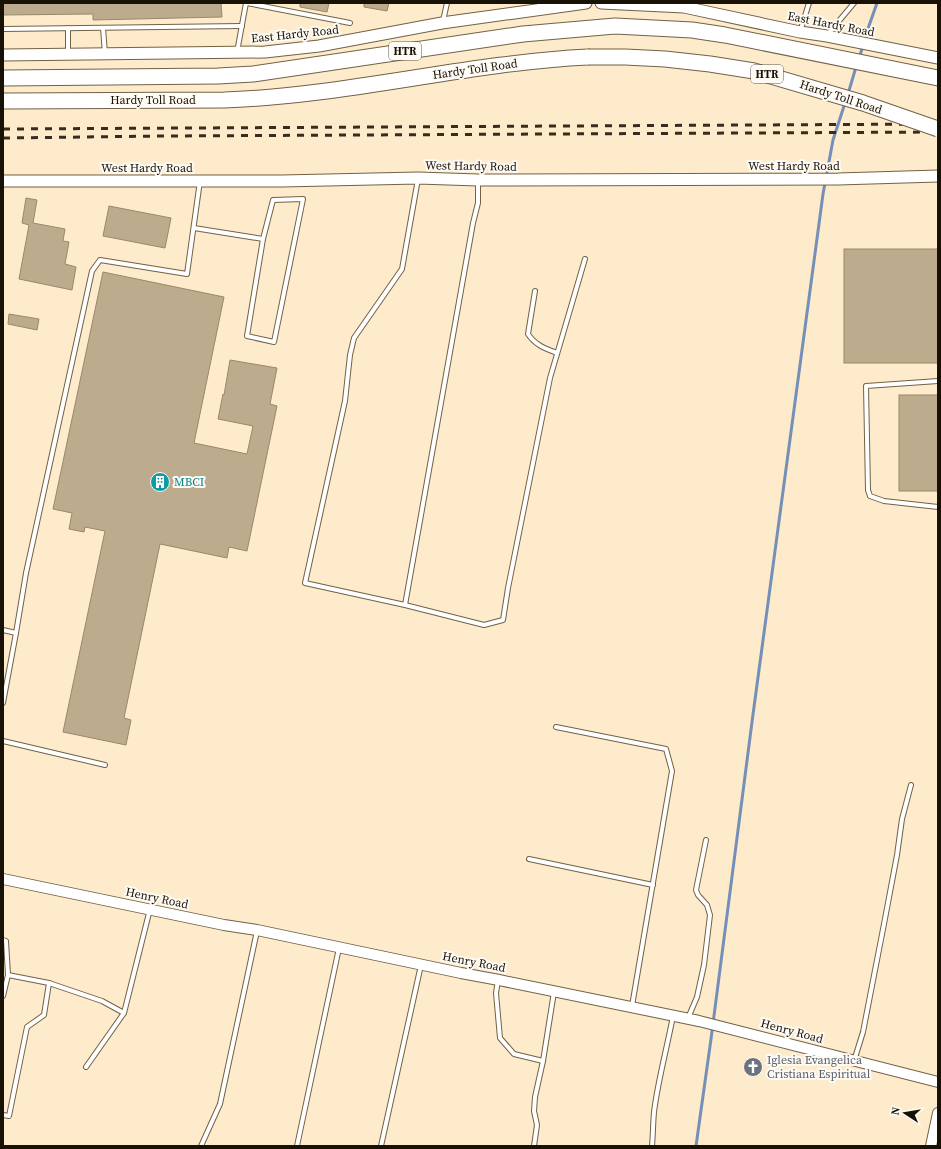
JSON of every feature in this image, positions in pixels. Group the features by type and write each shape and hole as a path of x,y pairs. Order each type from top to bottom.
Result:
{"highway":[{"name":"Hardy Toll Road","path":"3,78 218,76 253,74 510,35 616,26 692,30 725,35 938,78"},
{"name":"Hardy Toll Road","path":"3,101 259,99 327,91 516,63 552,59 625,56 710,64 754,71 863,103 938,128"}],"main road":[{"name":"East Hardy Road","path":"3,56 265,52 319,46 442,23 586,3"},
{"name":"East Hardy Road","path":"601,3 684,5 800,32 938,58"},
{"name":"West Hardy Road","path":"3,181 282,181 418,178 478,180 838,179 938,176"}],"street":[{"name":"Henry Road","path":"3,879 94,899 224,925 257,930 554,992 632,1006 728,1028 938,1082"},
{"path":"931,1146 938,1114"}],"lane":[{"path":"237,53 247,3 350,23"},
{"path":"442,23 447,3"},
{"path":"800,32 808,3"},
{"path":"827,36 852,3"},
{"path":"3,29 242,26"},
{"path":"68,28 68,55"},
{"path":"103,28 105,54"},
{"path":"418,178 402,269 354,338 350,355 345,401 305,583 405,605 484,625 503,620 550,378 585,259"},
{"path":"405,605 473,223 478,204 478,180"},
{"path":"3,703 26,573 92,271 100,260 187,274 200,181"},
{"path":"303,199 274,342 247,336 263,239 273,200 303,199"},
{"path":"194,228 263,239"},
{"path":"535,292 528,334 532,340 557,353"},
{"path":"938,381 866,386 868,490 870,496 884,501 938,507"},
{"path":"3,630 16,633"},
{"path":"556,726 666,749 672,771 632,1006"},
{"path":"3,741 105,765"},
{"path":"854,1061 863,1032 884,924 902,819 911,785"},
{"path":"688,1019 697,997 704,965 710,915 707,905 698,895 696,890 706,840"},
{"path":"529,858 653,885"},
{"path":"86,1067 124,1014 150,909"},
{"path":"201,1146 220,1104 257,930"},
{"path":"3,940 6,941 8,975 3,996"},
{"path":"297,1146 339,948"},
{"path":"381,1146 421,964"},
{"path":"8,975 49,983 102,1001 124,1014"},
{"path":"498,980 496,992 500,1038 514,1054 543,1062"},
{"path":"3,1115 9,1116 27,1027 44,1015 49,983"},
{"path":"534,1146 537,1125 534,1111 535,1097 543,1062 554,992"},
{"path":"652,1146 654,1113 660,1073 673,1015"}],"building":[{"path":"3,3 221,3 222,17 93,20 93,14 3,15"},
{"path":"300,3 329,3 327,12 300,7"},
{"path":"364,3 389,3 387,11 364,7"},
{"path":"26,198 37,200 33,223 65,229 63,241 69,242 65,264 76,267 72,290 19,279 29,225 22,223"},
{"path":"109,206 171,218 165,248 103,236"},
{"path":"844,249 938,249 938,363 844,363"},
{"name":"MBCI","path":"103,272 224,297 194,443 247,454 253,426 218,419 230,360 277,368 270,404 277,406 247,551 229,547 227,558 160,544 124,718 131,720 126,745 63,732 105,531 85,527 84,532 69,529 72,513 53,509"},
{"path":"9,314 39,319 37,330 8,324"},
{"path":"899,395 938,395 938,491 899,491"}],"waterway":[{"path":"864,40 877,3"},
{"path":"859,58 863,46"},
{"path":"848,94 856,67"},
{"path":"696,1146 823,194 833,140 845,103"}],"railway":[{"path":"3,129 938,124"},
{"path":"3,138 938,132"}],"place":[{"name":"MBCI","path":"160,482"},
{"name":"Iglesia Evangelica Cristiana Espiritual","path":"753,1067"}]}
